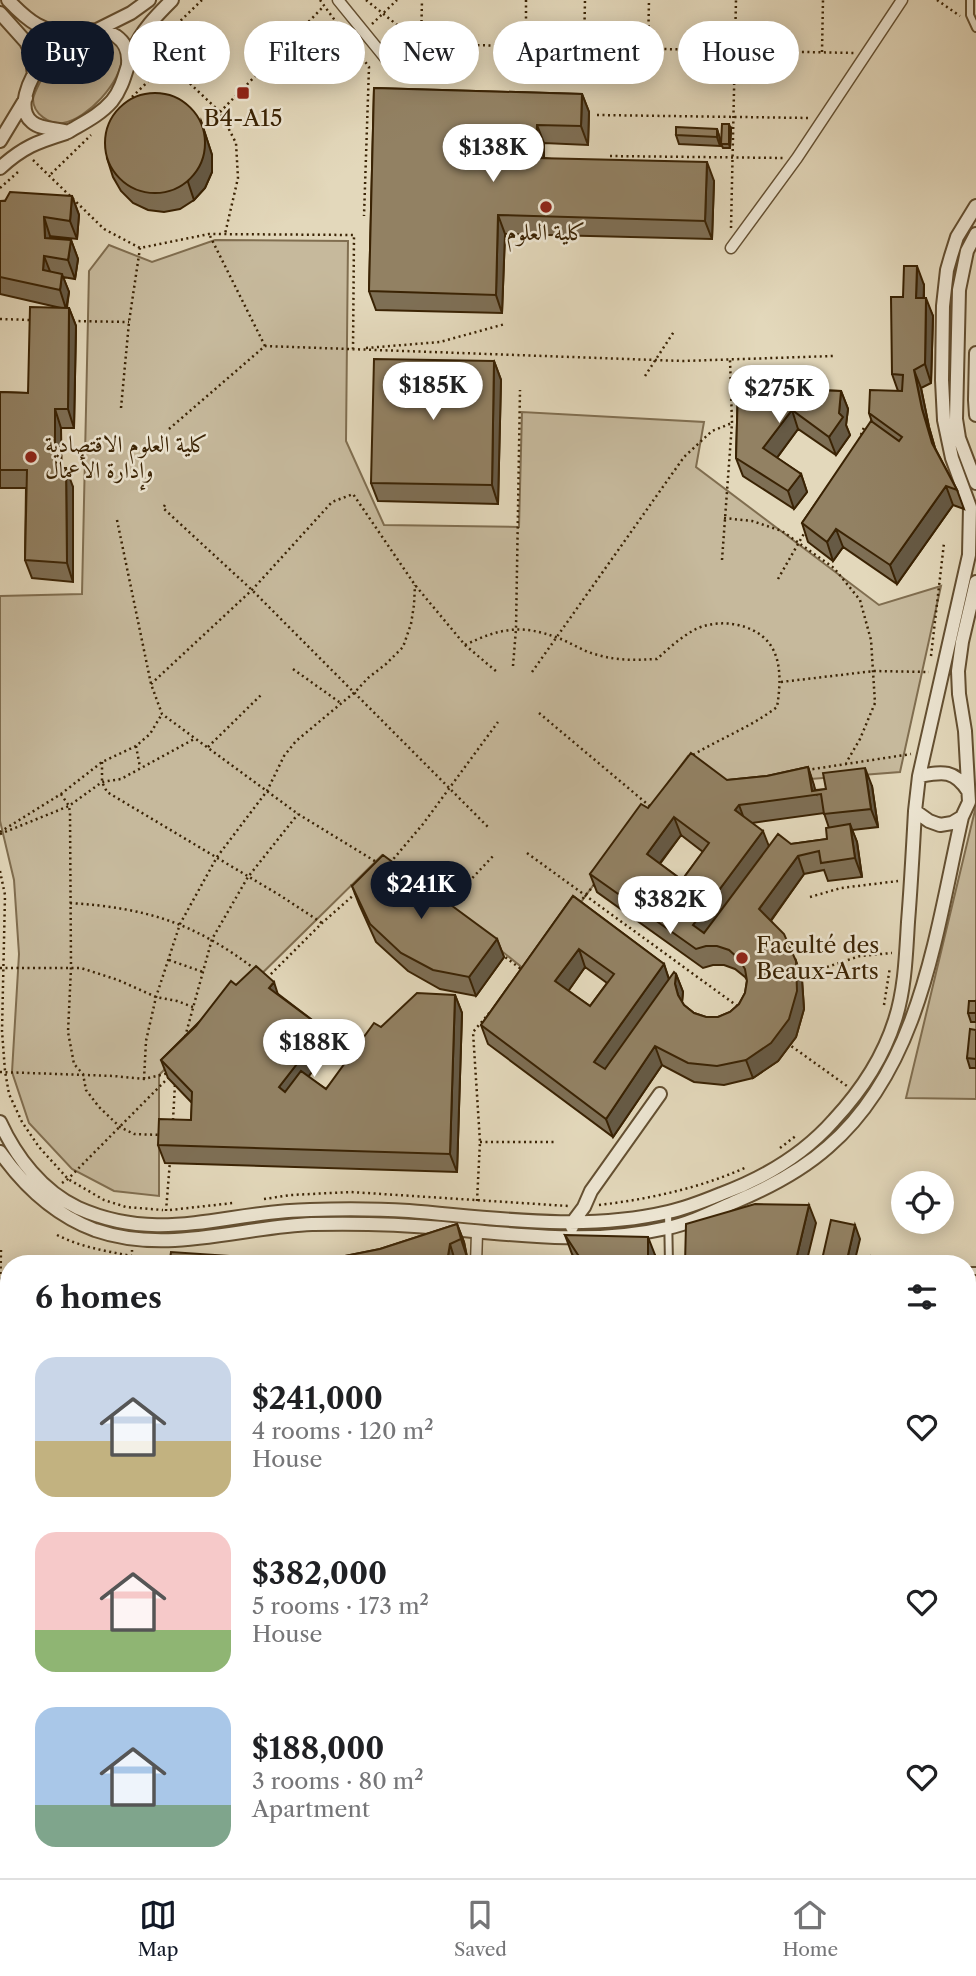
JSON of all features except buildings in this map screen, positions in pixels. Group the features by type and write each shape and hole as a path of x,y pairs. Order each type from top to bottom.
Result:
{"street":[{"path":"8,0 32,21"},
{"path":"114,21 149,0"},
{"path":"152,21 172,0"},
{"path":"338,0 379,50"},
{"path":"731,248 797,158 902,0"},
{"path":"0,13 21,36"},
{"path":"114,34 128,52"},
{"path":"0,168 30,145 68,132 92,118 110,103 122,84 128,64"},
{"path":"0,141 26,98 31,84"},
{"path":"26,98 26,114 31,122 43,128 68,132"},
{"path":"0,1122 23,1161 50,1190 78,1208 115,1220 164,1226 307,1210 406,1211 572,1223 627,1219 668,1212 735,1189 786,1162 815,1139 834,1121 868,1079 895,1021 901,997 919,776 969,555 970,507 946,436 942,387 943,324 945,288 951,256 957,237 976,206"},
{"path":"976,234 967,251 958,290 956,419 959,438 976,483"},
{"path":"943,324 957,342 974,356 976,415"},
{"path":"942,387 957,369 974,356"},
{"path":"915,811 940,825 952,823 967,810 965,731 958,671 976,582"},
{"path":"968,792 976,772"},
{"path":"919,776 950,773 961,780 968,792"},
{"path":"0,1152 30,1190 76,1221 97,1230 165,1242 310,1224 407,1225 477,1233 572,1238 668,1228 703,1217 769,1188 800,1169 844,1133 884,1083 908,1031 930,957 961,817"},
{"path":"572,1238 572,1223 584,1207 591,1191 660,1094"},
{"path":"202,1223 203,1239"},
{"path":"136,1239 139,1224"},
{"path":"476,1255 477,1233"}],"lane":[{"path":"970,0 970,15 975,27"},
{"path":"668,1212 669,1255"}],"path":[{"path":"180,21 202,0"},
{"path":"320,0 369,67 364,216"},
{"path":"366,0 392,21"},
{"path":"365,31 397,0"},
{"path":"422,0 422,21"},
{"path":"526,0 526,21"},
{"path":"585,0 585,21"},
{"path":"649,0 649,21"},
{"path":"736,0 736,21"},
{"path":"822,52 823,0"},
{"path":"937,0 975,27"},
{"path":"220,112 324,6"},
{"path":"799,52 866,54"},
{"path":"190,84 220,112 236,143 238,178 225,234"},
{"path":"731,248 734,84"},
{"path":"597,115 824,118"},
{"path":"610,156 797,158"},
{"path":"32,159 104,229 140,248 209,234 354,235 352,349"},
{"path":"0,188 24,166"},
{"path":"209,234 265,346"},
{"path":"121,408 129,322 140,248"},
{"path":"0,319 39,320"},
{"path":"65,320 129,322"},
{"path":"352,349 440,342 505,324"},
{"path":"645,376 675,330"},
{"path":"169,429 265,346 683,361 833,356"},
{"path":"722,560 732,423 730,360"},
{"path":"513,666 520,390"},
{"path":"532,673 684,457 712,431 732,423"},
{"path":"859,439 864,426"},
{"path":"151,684 252,590 332,502 354,494 415,585 466,645 497,672"},
{"path":"164,505 163,508 252,590 491,829"},
{"path":"724,518 752,521 782,531 834,568 860,600 871,640 875,703 860,739 846,763"},
{"path":"117,520 151,684 162,715 298,814 386,867 423,824 498,722"},
{"path":"778,579 811,520"},
{"path":"931,659 944,543"},
{"path":"144,1079 146,1041 156,997 180,924 217,858 267,791 296,741 342,704 402,647 411,624 415,585"},
{"path":"466,645 496,631 516,629 558,638 595,655 620,661 657,659 681,638 699,628 724,622 750,628 767,639 778,661 781,682 777,707 759,721 693,755 692,763"},
{"path":"293,669 342,704"},
{"path":"781,682 874,671 929,672"},
{"path":"208,747 261,695"},
{"path":"539,713 654,811"},
{"path":"0,833 61,794 102,762 136,747 150,734 162,715"},
{"path":"0,833 69,806 102,782 121,779 196,738"},
{"path":"136,747 140,767"},
{"path":"806,771 915,753"},
{"path":"102,762 102,782 107,792 322,923"},
{"path":"61,794 69,806 69,1045 74,1064 83,1074 86,1090 120,1128 134,1133 172,1136"},
{"path":"182,1046 212,939 248,877 298,814"},
{"path":"527,853 749,1015"},
{"path":"442,910 495,855"},
{"path":"0,871 5,895 2,1071 22,1122 38,1147 68,1179 104,1200 126,1207 166,1210 239,1202"},
{"path":"810,897 841,888 904,880"},
{"path":"578,905 594,884"},
{"path":"267,978 322,923 359,891"},
{"path":"70,902 142,912 180,924 212,939 256,970"},
{"path":"494,949 525,973"},
{"path":"827,967 860,956 892,953 883,1010"},
{"path":"168,960 203,972"},
{"path":"2,967 80,968 118,980 156,997 193,1007"},
{"path":"477,1218 480,1142 473,1032 491,1012"},
{"path":"782,1039 847,1086 841,1094"},
{"path":"2,1071 144,1079 176,1071 68,1179 50,1190"},
{"path":"172,1123 175,1084"},
{"path":"775,1152 802,1132"},
{"path":"480,1142 556,1142"},
{"path":"164,1226 170,1160"},
{"path":"265,1199 351,1192 584,1207 663,1196 731,1174 754,1163"},
{"path":"57,1235 74,1243 128,1255"},
{"path":"132,1255 136,1239"}],"shaded area":[{"path":"114,41 122,57 114,81"},
{"path":"39,84 112,84 102,98 82,115 63,123 48,120 39,114 33,99"},
{"path":"215,240 348,241 346,441 384,525 519,527 522,412 704,422 696,467 879,605 941,586 900,772 732,785 688,756 529,973 382,855 159,1075 159,1196 114,1191 72,1169 29,1123 12,1072 19,954 14,880 0,821 0,596 82,594 89,271 109,245 152,262"},
{"path":"976,806 976,1099 906,1098"}],"place":[{"name":"B4-A15","path":"243,93"},
{"name":"كلية العلوم","path":"546,207"},
{"name":"كلية العلوم الاقتصادية وإدارة الأعمال","path":"31,457"},
{"name":"Faculté des Beaux-Arts","path":"742,958"}]}
